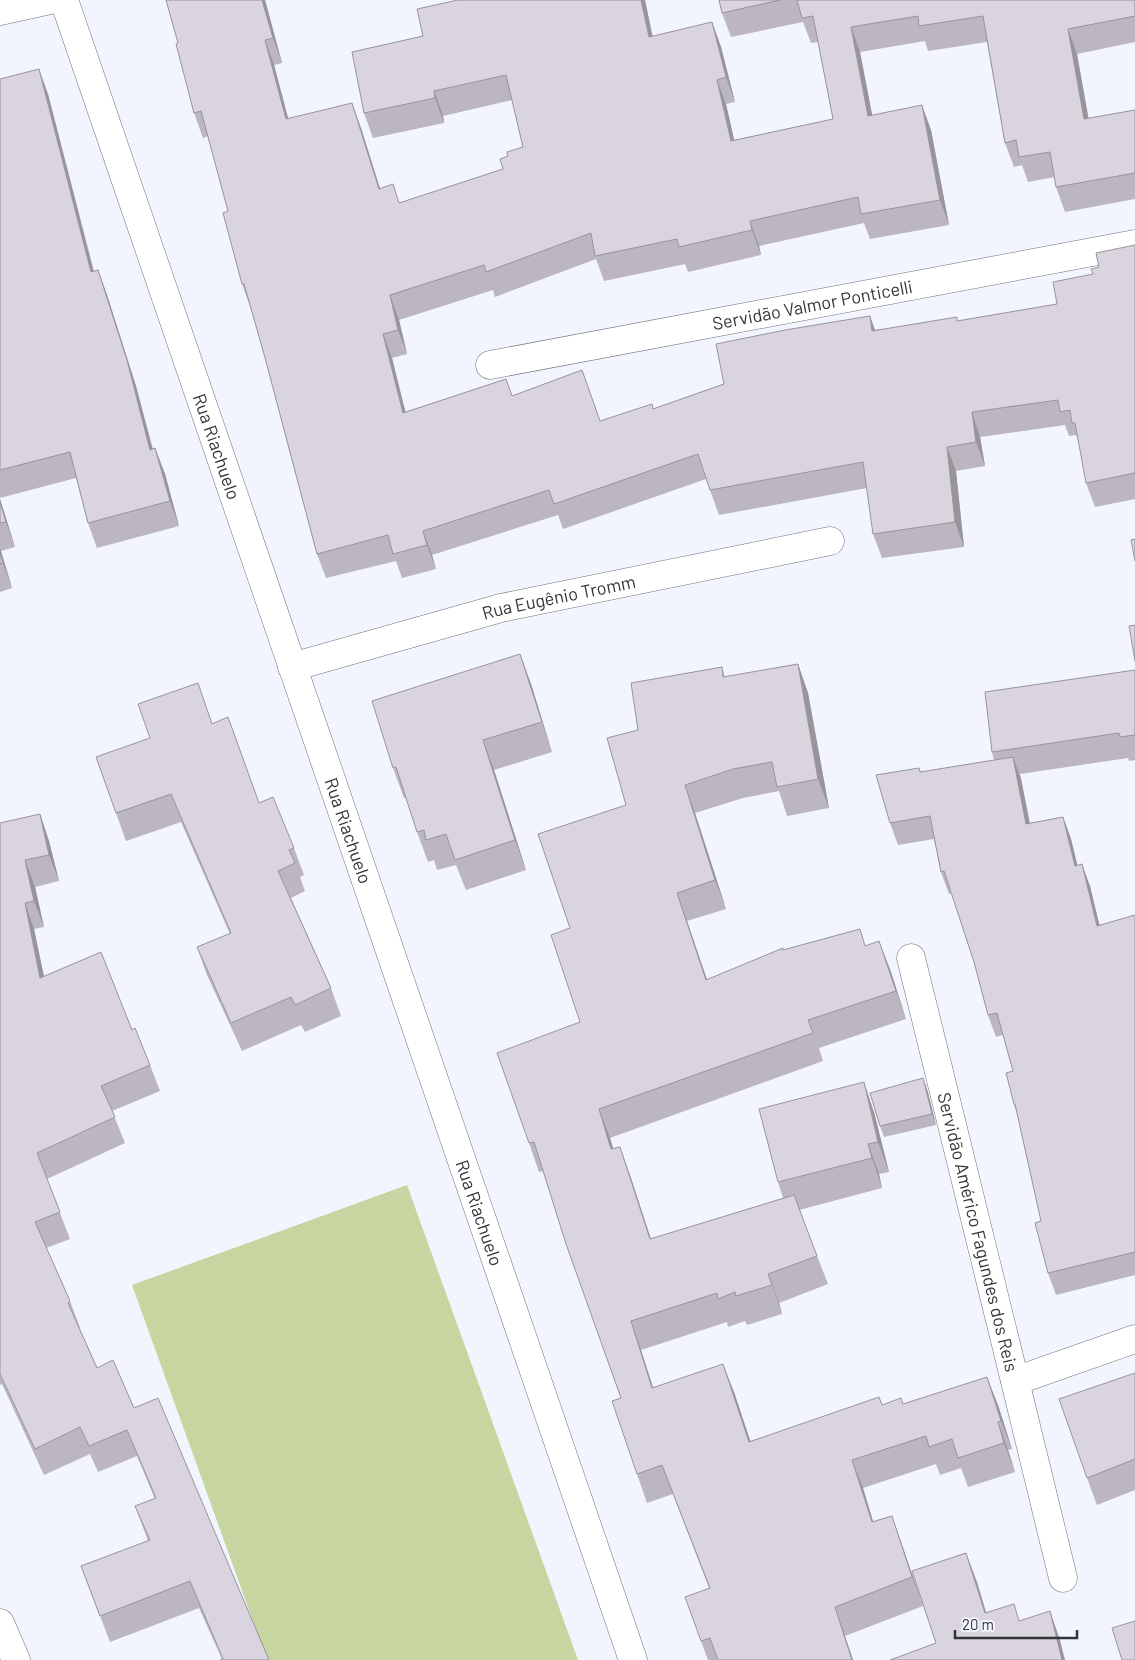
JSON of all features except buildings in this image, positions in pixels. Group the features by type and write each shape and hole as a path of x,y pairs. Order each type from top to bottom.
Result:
{"street":[{"path":"0,11 50,0"},
{"name":"Rua Riachuelo","path":"64,0 633,1660"},
{"name":"Servidão Valmor Ponticelli","path":"490,365 1135,244"},
{"name":"Rua Eugênio Tromm","path":"292,667 501,608 830,541"},
{"name":"Servidão Américo Fagundes dos Reis","path":"911,958 1015,1382 1135,1339"},
{"path":"1015,1382 1064,1578"},
{"path":"0,1623 16,1660"}],"green space":[{"path":"407,1185 578,1660 267,1660 132,1285"}]}
